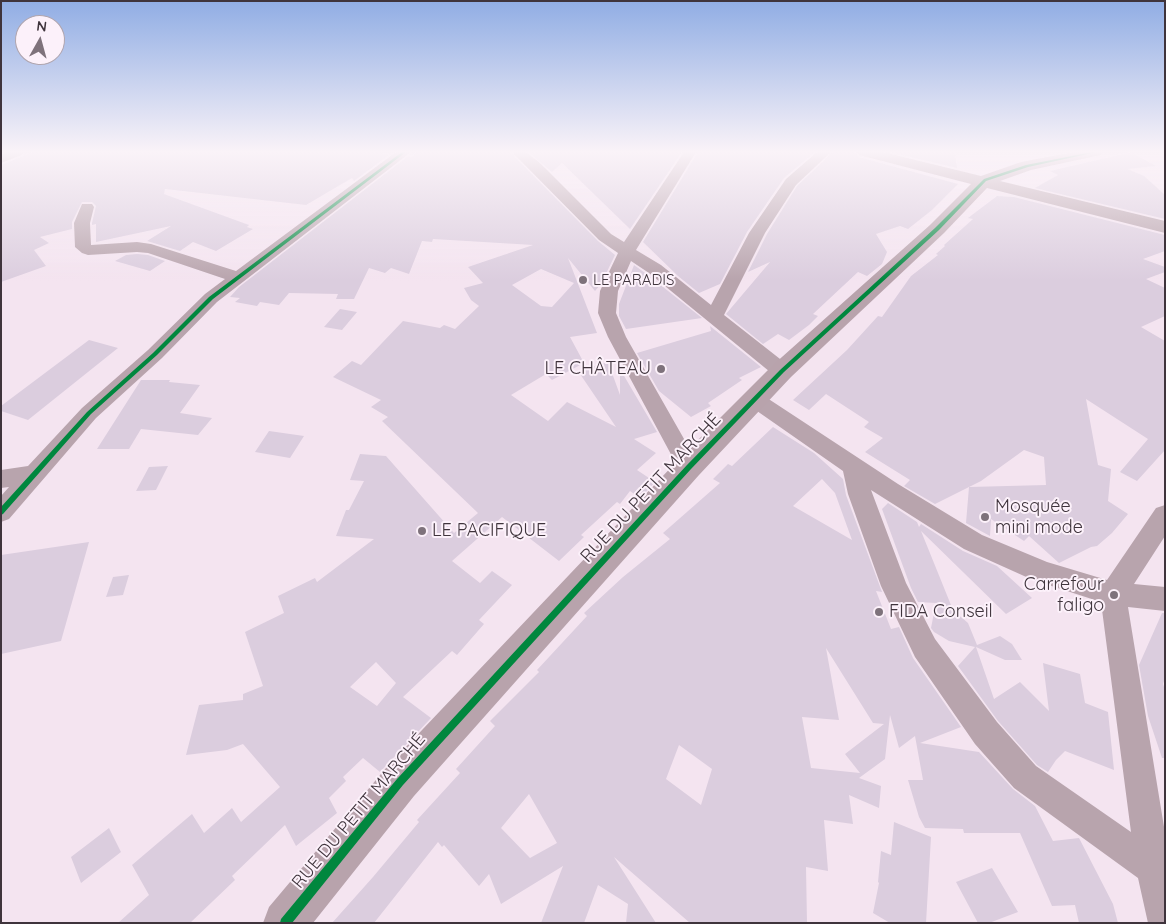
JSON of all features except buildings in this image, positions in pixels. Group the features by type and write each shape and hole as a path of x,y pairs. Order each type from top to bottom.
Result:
{"street":[{"path":"1,512 89,413 155,354 211,298 236,277 346,195"},
{"path":"564,195 605,237 655,268 782,371"},
{"path":"663,195 627,251 609,291 607,314 617,337 689,468"},
{"path":"714,316 757,233 782,195"},
{"name":"RUE DU PETIT MARCHÉ","path":"286,923 400,782 689,468 782,371 938,229 970,195"},
{"path":"1043,195 1165,227"},
{"path":"88,207 82,224 83,247 88,250 137,247 151,249 236,277"},
{"path":"754,400 854,465 890,491 972,542 1042,572 1113,594 1165,599"},
{"path":"854,465 860,494 898,594 925,648 986,733 1025,777 1159,871"},
{"path":"1,480 33,474"},
{"path":"1165,515 1113,594 1159,871 1165,921"}],"cycle path":[{"path":"1,512 89,413 155,354 211,298 347,195"},
{"path":"285,923 400,782 689,467 782,371 937,229 970,195"}],"place":[{"name":"LE PARADIS","path":"583,280"},
{"name":"LE CHÂTEAU","path":"661,369"},
{"name":"Mosquée mini mode","path":"985,517"},
{"name":"LE PACIFIQUE","path":"422,531"},
{"name":"Carrefour faligo","path":"1114,595"},
{"name":"FIDA Conseil","path":"879,612"}]}
